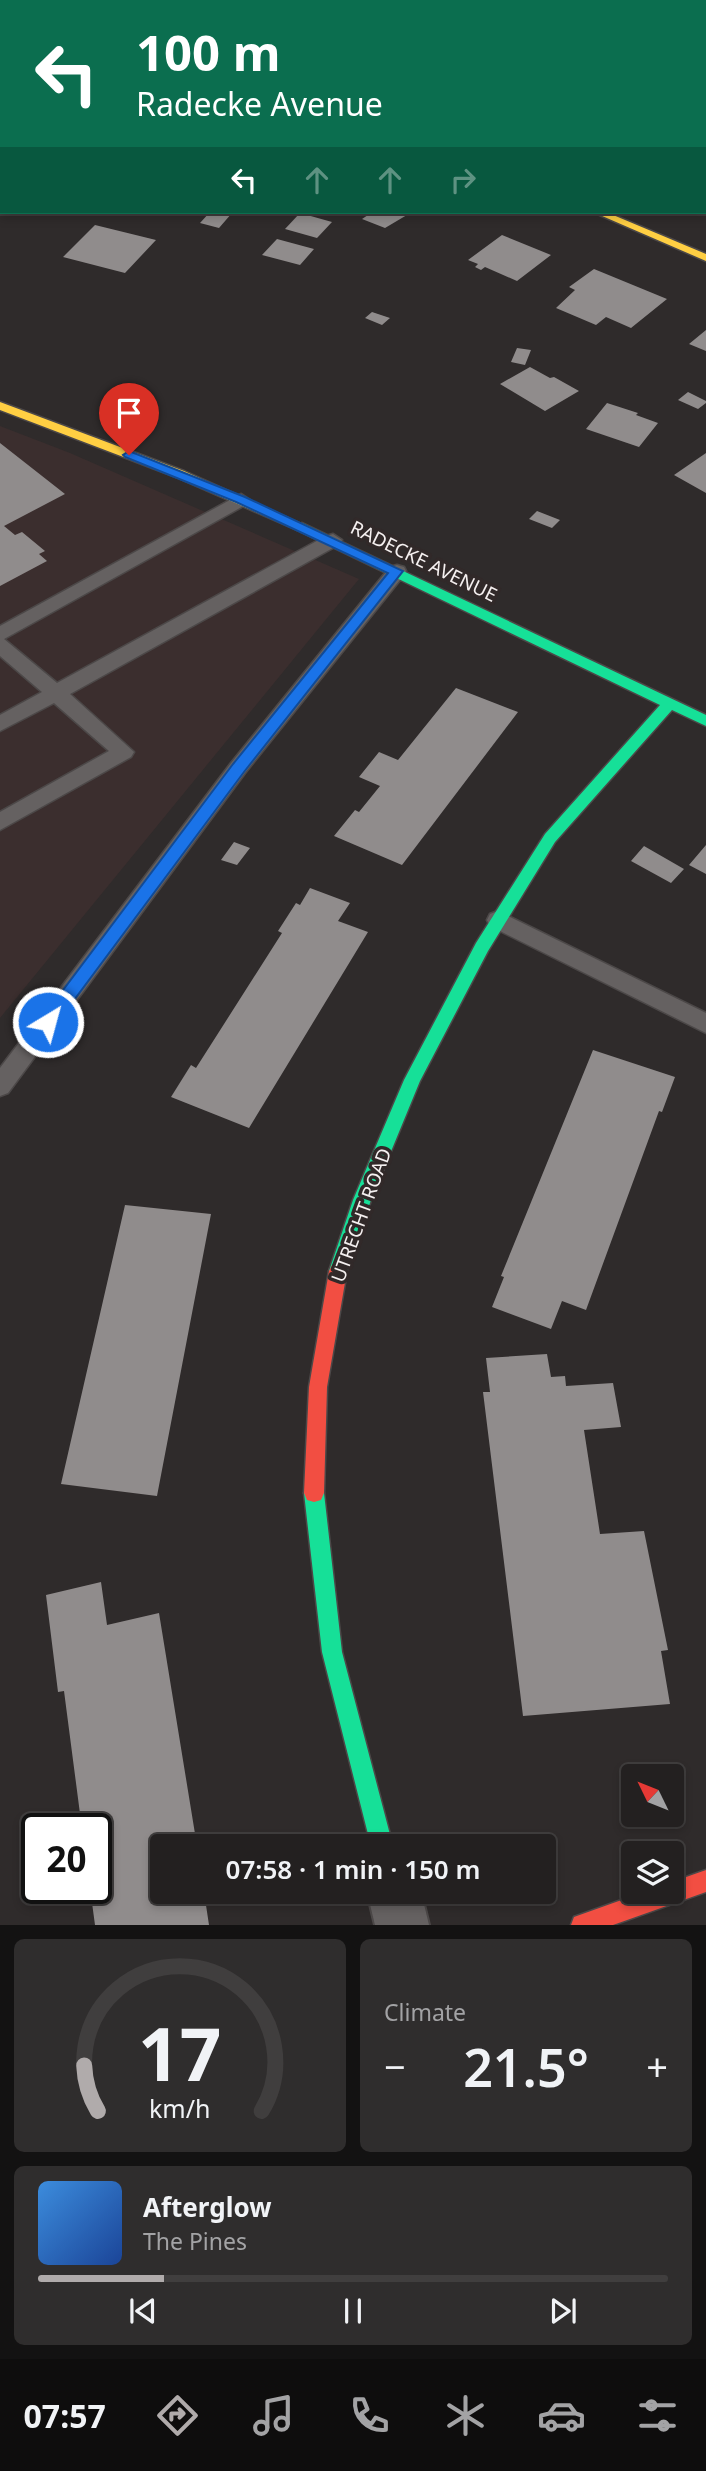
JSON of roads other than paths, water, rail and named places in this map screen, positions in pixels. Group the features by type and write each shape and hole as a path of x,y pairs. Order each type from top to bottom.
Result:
{"street":[{"path":"603,214 706,258"},
{"name":"RADECKE AVENUE","path":"0,406 241,500 333,540 706,720"},
{"name":"UTRECHT ROAD","path":"379,1834 332,1652 314,1505 318,1387 336,1277 362,1200 412,1080 498,920 550,838 670,703"},
{"path":"582,1925 706,1881"},
{"path":"397,1904 402,1925"}],"lane":[{"path":"0,635 241,500"},
{"path":"0,724 333,540"},
{"path":"0,1086 239,768 397,571"},
{"path":"0,645 124,752 0,822"},
{"path":"498,920 706,1024"}]}
